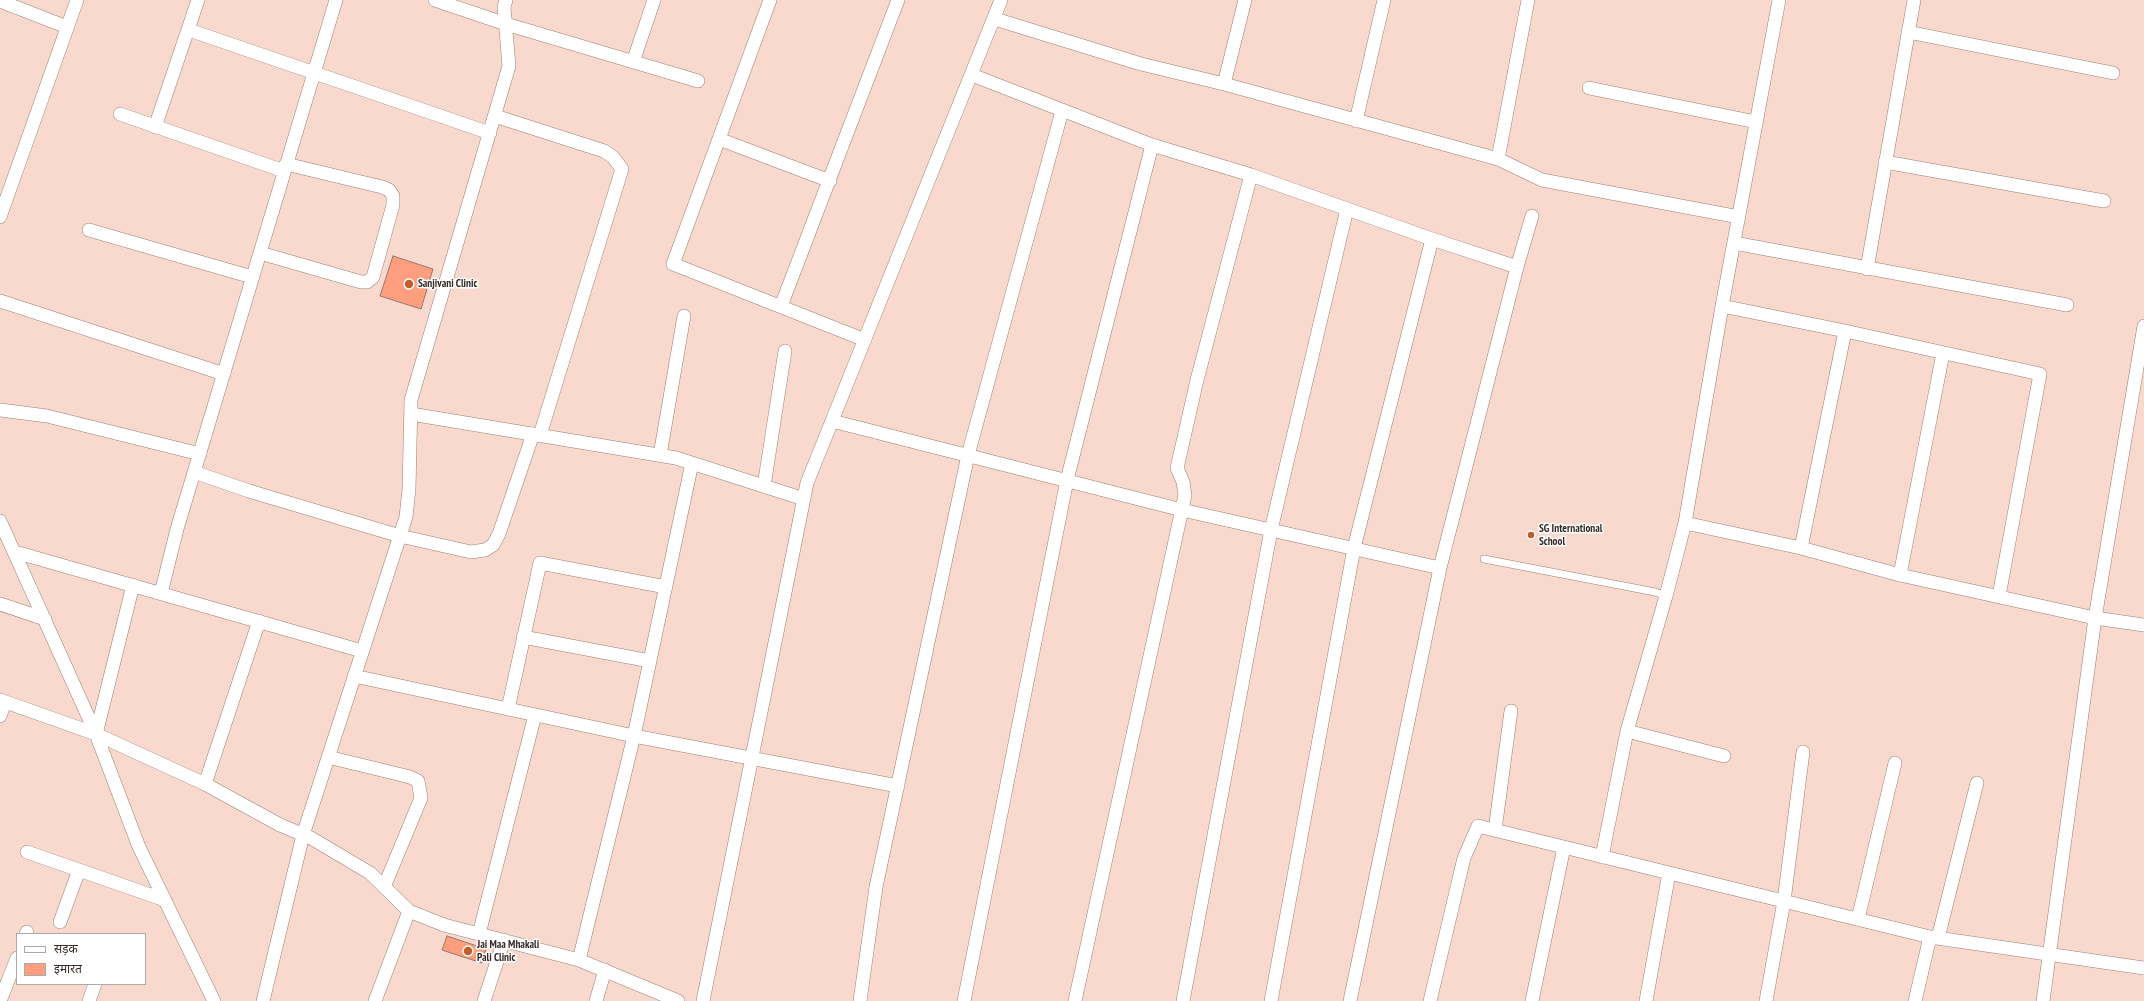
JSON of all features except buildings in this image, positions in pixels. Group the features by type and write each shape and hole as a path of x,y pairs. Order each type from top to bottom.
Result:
{"street":[{"path":"0,217 76,0"},
{"path":"155,127 198,0"},
{"path":"161,593 194,472 336,0"},
{"path":"435,0 506,24 698,81"},
{"path":"263,1001 303,835 406,517 409,489 411,400 509,66 504,7 506,0"},
{"path":"633,62 654,0"},
{"path":"770,0 673,264 865,340"},
{"path":"781,306 898,0"},
{"path":"703,1001 807,483 995,19 1001,0"},
{"path":"1224,84 1245,0"},
{"path":"1356,121 1384,0"},
{"path":"1498,159 1528,0"},
{"path":"1602,857 1627,731 1666,596 1685,523 1722,306 1779,0"},
{"path":"1867,269 1914,0"},
{"path":"0,1 67,27"},
{"path":"995,19 1141,64 1224,84 1498,159 1542,180 1739,217"},
{"path":"188,30 490,133"},
{"path":"1908,32 2113,73"},
{"path":"972,75 1152,146 1251,175 1432,239 1517,267"},
{"path":"1589,88 1756,122"},
{"path":"860,1001 876,887 968,455 1062,111"},
{"path":"120,114 155,127 285,167 382,187 389,190 393,196 394,205 373,277 367,282 361,282 260,252"},
{"path":"194,472 249,491 400,536 471,552 485,550 494,545 500,534 536,435 622,169 613,157 604,151 495,116"},
{"path":"719,139 830,181"},
{"path":"964,1001 1067,480 1152,146"},
{"path":"1886,162 2104,201"},
{"path":"1076,1001 1185,495 1183,482 1177,468 1197,380 1251,175"},
{"path":"1183,1001 1271,530 1347,209"},
{"path":"1350,1001 1440,568 1517,267 1532,216"},
{"path":"89,230 252,277"},
{"path":"1271,1001 1354,548 1432,239"},
{"path":"1734,243 1867,269 2067,305"},
{"path":"0,301 224,374"},
{"path":"1722,306 1845,331 2040,374 1999,596"},
{"path":"660,455 684,316"},
{"path":"2043,1001 2096,618 2144,326"},
{"path":"1801,548 1845,331"},
{"path":"764,486 785,351"},
{"path":"1900,575 1943,353"},
{"path":"0,410 47,416 200,454"},
{"path":"411,414 660,455 692,463 804,499"},
{"path":"832,421 1182,510 1440,568"},
{"path":"579,960 634,736 692,463"},
{"path":"0,521 96,734 139,847 214,1001"},
{"path":"1685,523 1801,548 1900,575 2096,618 2144,625"},
{"path":"14,552 362,651"},
{"path":"508,709 540,563 666,587"},
{"path":"96,734 133,585"},
{"path":"0,604 45,619"},
{"path":"205,784 259,621"},
{"path":"523,637 650,661"},
{"path":"354,676 634,736 898,786"},
{"path":"0,716 3,701 96,734 205,784 280,825 303,835 370,873 409,911 444,925 579,960 678,1001"},
{"path":"1495,830 1511,711"},
{"path":"479,934 535,715"},
{"path":"1627,731 1724,756"},
{"path":"1766,1001 1784,901 1803,752"},
{"path":"328,757 410,777 418,781 421,798 384,887"},
{"path":"1858,919 1895,762"},
{"path":"1915,1001 1977,783"},
{"path":"1430,1001 1464,858 1478,826 1934,938 2144,968"},
{"path":"1532,1001 1564,847"},
{"path":"27,852 165,900"},
{"path":"60,922 80,870"},
{"path":"1646,1001 1669,873"},
{"path":"375,1001 409,911"},
{"path":"484,1001 504,940"},
{"path":"0,1001 16,961"},
{"path":"596,1001 605,970"},
{"path":"89,1001 95,985"}],"lane":[{"path":"1484,559 1655,592 1666,596"}],"place":[{"name":"Sanjivani Clinic","path":"409,284"},
{"name":"SG International School","path":"1531,535"},
{"name":"Jai Maa Mhakali Pali Clinic","path":"468,951"}]}
